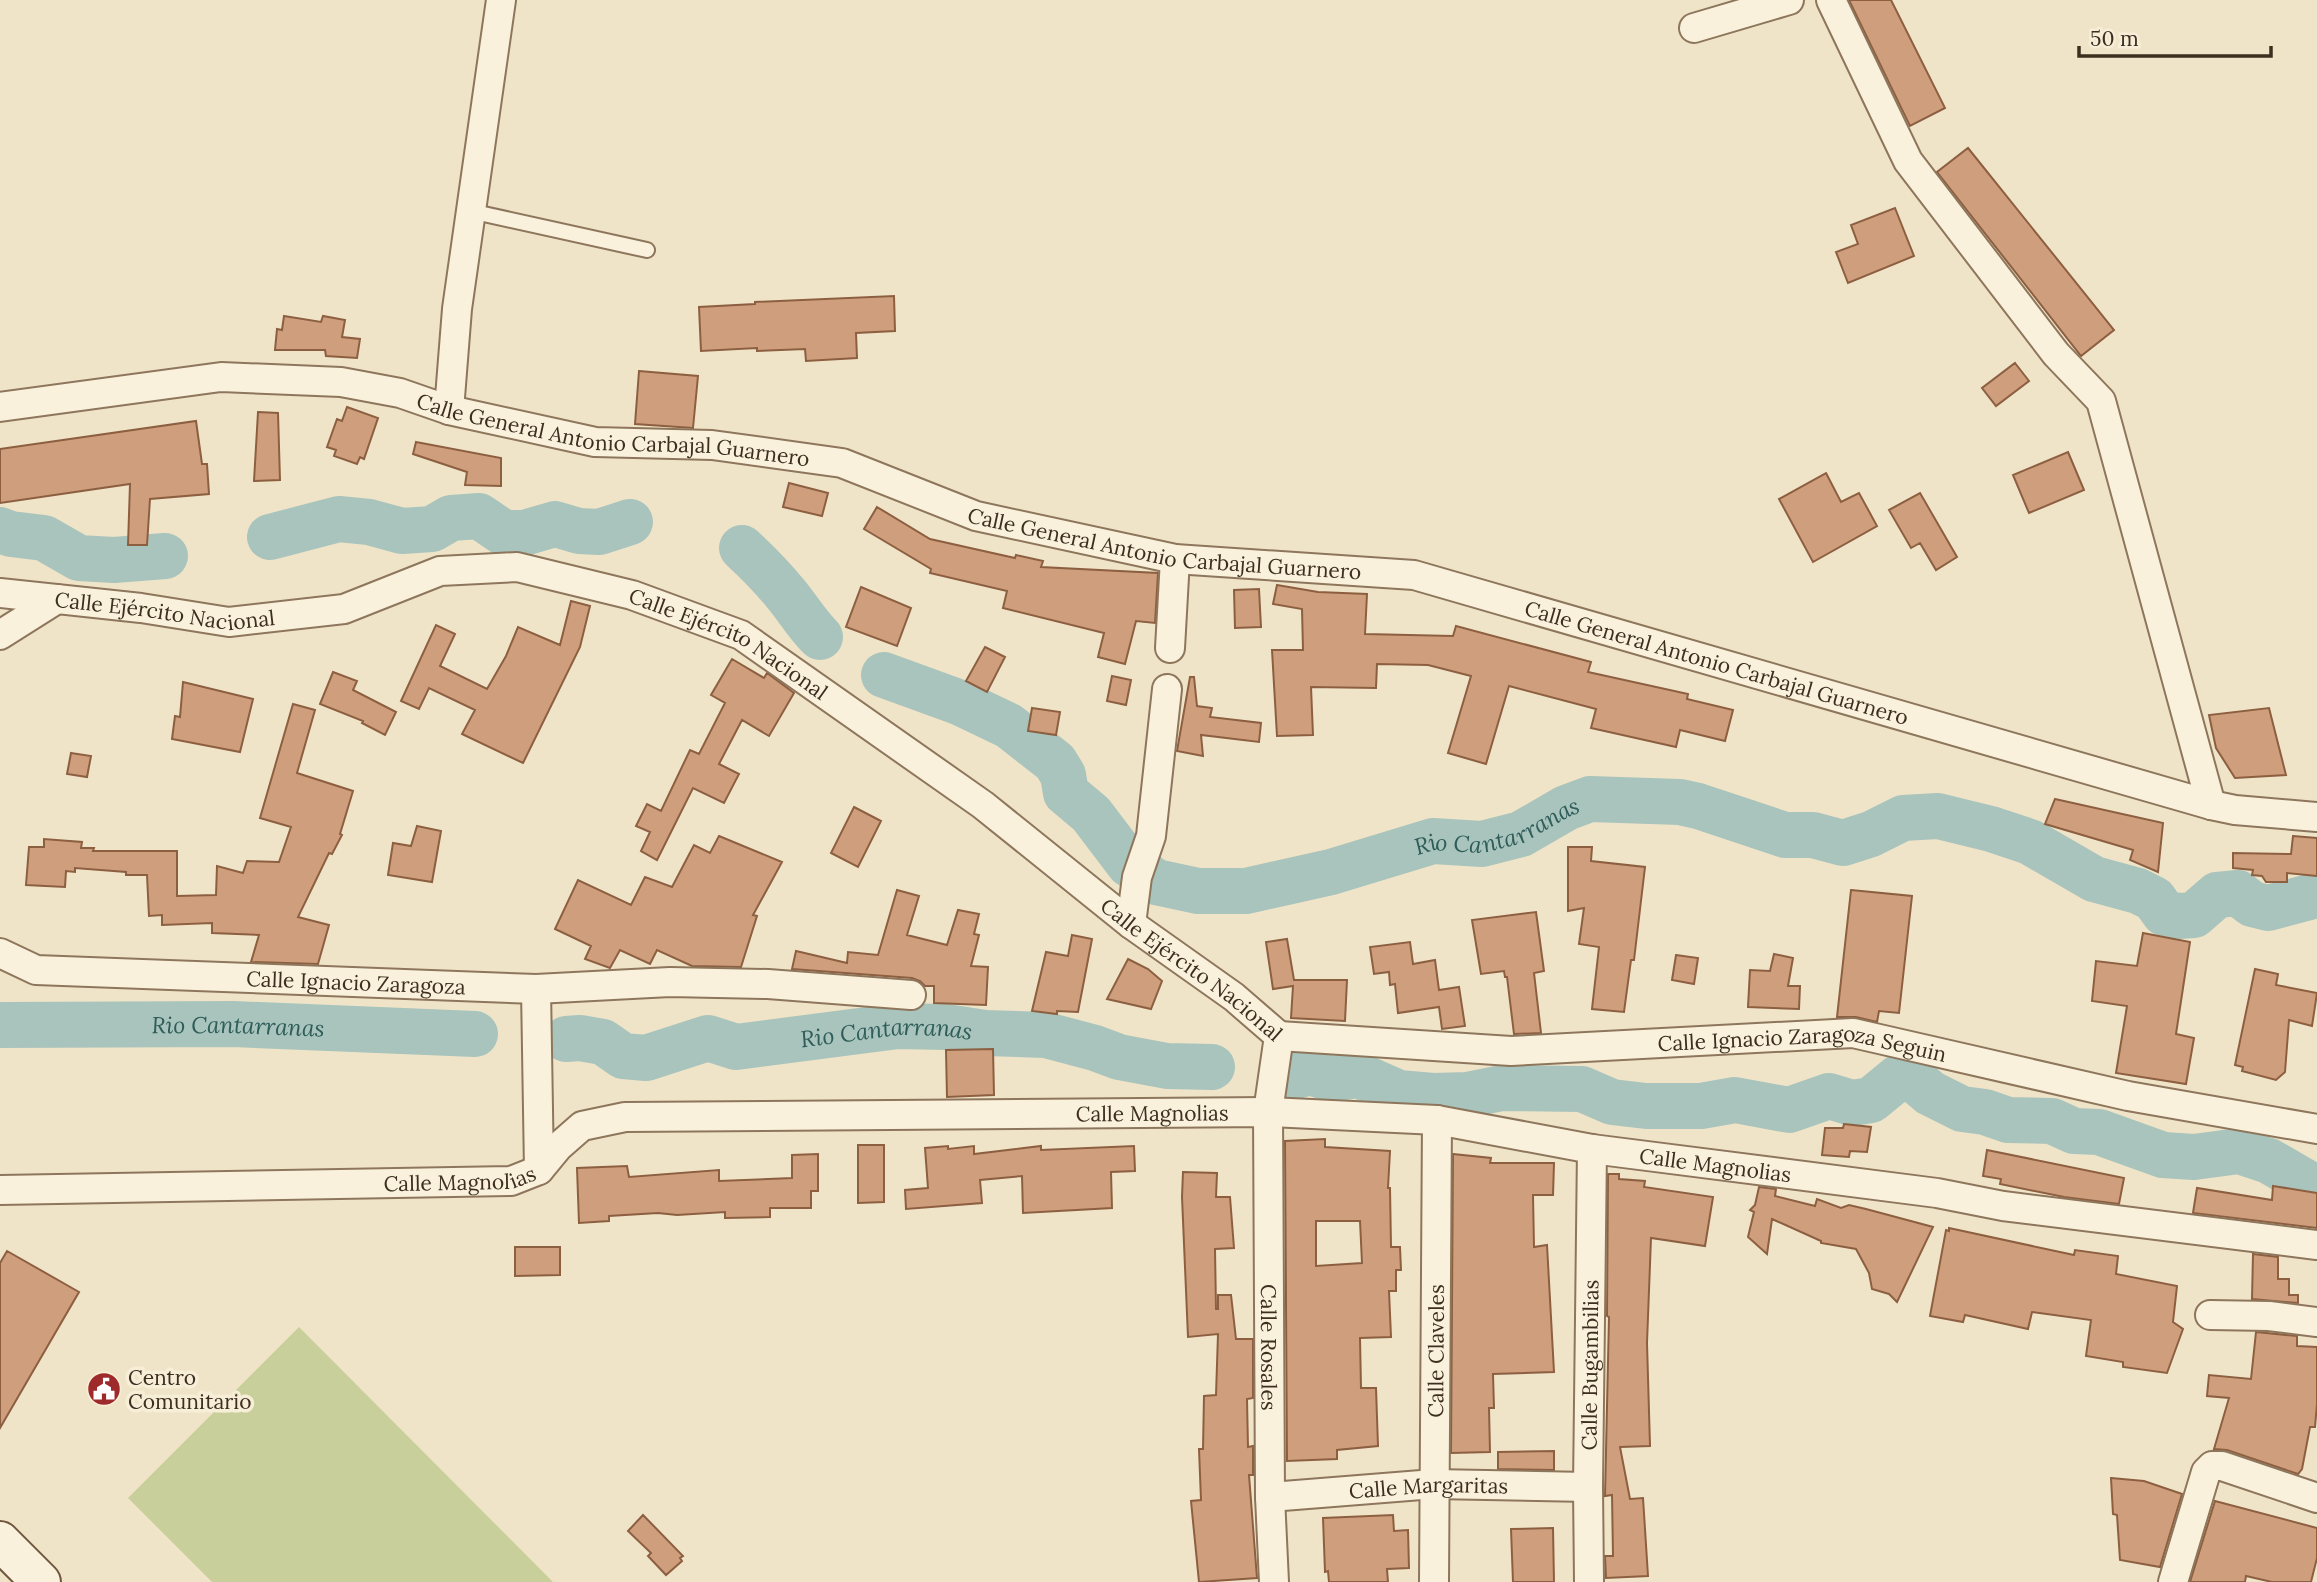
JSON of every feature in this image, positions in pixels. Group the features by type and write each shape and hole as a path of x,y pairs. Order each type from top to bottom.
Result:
{"street":[{"path":"449,410 457,309 501,0"},
{"path":"1694,28 1789,0"},
{"path":"1831,0 1908,161 2056,354 2101,401 2211,805"},
{"name":"Calle General Antonio Carbajal Guarnero","path":"0,407 221,377 341,382 400,393 449,410 595,442 712,445 842,463 976,516 1175,559 1414,575 2211,805 2235,810 2317,817"},
{"path":"1170,648 1175,559"},
{"name":"Calle Ejército Nacional","path":"0,593 141,608 229,622 344,609 440,571 517,568 632,595 741,635 983,805 1130,924 1234,998 1279,1036 1268,1112"},
{"path":"0,635 57,599"},
{"path":"1130,924 1137,877 1151,836 1167,689"},
{"name":"Calle Ignacio Zaragoza","path":"0,953 36,970 536,989 670,982 768,984 911,995"},
{"path":"536,989 539,1170"},
{"name":"Calle Ignacio Zaragoza Seguin","path":"1279,1036 1511,1051 1853,1032 2128,1096 2317,1129"},
{"name":"Calle Magnolias","path":"0,1190 510,1181 539,1170 558,1147 582,1126 625,1117 1268,1112 1437,1120 1592,1149 1937,1192 2003,1206 2317,1245"},
{"name":"Calle Rosales","path":"1268,1112 1270,1497 1274,1582"},
{"name":"Calle Claveles","path":"1434,1582 1437,1120"},
{"name":"Calle Bugambilias","path":"1589,1582 1592,1149"},
{"path":"2210,1315 2269,1316 2317,1322"},
{"path":"2173,1582 2206,1472 2212,1465 2317,1498"},
{"name":"Calle Margaritas","path":"1270,1497 1434,1484 1588,1487"},
{"path":"0,1541 41,1582"}],"lane":[{"path":"470,211 647,250"}],"green space":[{"path":"299,1327 553,1582 212,1582 128,1498"}],"building":[{"path":"1849,0 1891,0 1945,108 1910,126"},
{"path":"1968,148 2114,330 2081,356 1937,172"},
{"path":"1895,208 1914,256 1848,283 1836,252 1858,244 1851,225"},
{"path":"894,296 895,331 856,333 857,358 806,361 805,349 701,351 699,307"},
{"path":"284,316 321,322 323,316 345,320 342,337 360,339 357,358 326,356 325,350 275,350 277,329 282,330"},
{"path":"2015,363 2029,381 1996,406 1982,388"},
{"path":"639,371 698,376 693,428 635,424"},
{"path":"347,407 378,418 364,459 360,457 357,464 334,456 336,450 327,447 337,419 342,421"},
{"path":"258,412 278,413 280,480 254,481"},
{"path":"196,421 202,464 207,464 209,494 150,499 147,545 128,545 130,484 0,503 0,449"},
{"path":"416,442 501,458 501,486 465,485 467,472 413,454"},
{"path":"2068,452 2084,490 2029,513 2013,475"},
{"path":"1826,473 1841,502 1859,493 1877,526 1813,562 1779,499"},
{"path":"789,483 828,493 822,516 783,507"},
{"path":"1920,493 1957,557 1936,570 1920,543 1911,548 1889,510"},
{"path":"877,507 930,539 1015,558 1016,555 1043,561 1041,567 1158,573 1155,623 1136,621 1125,664 1098,657 1104,633 1003,608 1007,591 930,573 931,569 864,529"},
{"path":"1277,585 1318,592 1367,594 1365,634 1453,636 1456,626 1591,662 1588,672 1688,694 1687,699 1733,710 1725,741 1680,730 1676,747 1591,728 1596,709 1509,686 1486,764 1448,753 1471,676 1428,665 1377,664 1376,688 1311,687 1313,735 1277,736 1272,650 1303,650 1302,609 1273,604"},
{"path":"861,587 911,608 897,646 846,627"},
{"path":"1259,589 1261,627 1235,628 1234,590"},
{"path":"571,601 590,606 580,647 523,763 462,734 475,710 429,688 419,709 401,701 436,625 455,634 440,666 487,689 506,656 518,627 560,645"},
{"path":"985,647 1005,657 987,692 966,681"},
{"path":"732,659 764,678 767,673 794,693 769,736 742,720 719,764 739,774 724,803 693,788 657,860 641,851 650,832 636,826 647,804 661,811 690,750 699,754 725,703 711,695"},
{"path":"333,672 357,681 353,690 396,712 385,735 362,723 363,721 320,704"},
{"path":"1112,676 1131,680 1126,705 1107,701"},
{"path":"1190,677 1194,677 1197,706 1212,708 1210,717 1261,723 1259,742 1201,735 1203,756 1177,751"},
{"path":"183,682 253,699 240,752 172,739 175,716 180,717"},
{"path":"293,704 315,710 297,773 353,791 340,834 342,835 332,854 329,853 298,917 329,925 318,964 251,962 259,935 212,933 212,923 162,925 162,915 149,916 147,875 75,868 75,872 66,871 65,887 26,885 29,847 44,847 44,839 82,842 81,848 94,848 93,851 177,851 177,896 216,895 217,866 243,873 247,861 279,862 291,827 260,818"},
{"path":"1032,708 1060,712 1056,735 1028,731"},
{"path":"2269,708 2286,775 2235,778 2216,748 2209,715"},
{"path":"71,753 91,756 87,777 67,774"},
{"path":"2055,799 2163,823 2158,872 2130,860 2133,850 2045,824"},
{"path":"854,807 881,821 858,867 831,853"},
{"path":"417,826 441,831 432,882 388,875 393,843 411,846"},
{"path":"719,836 782,862 753,915 757,916 741,967 692,966 657,950 650,964 620,950 610,968 585,959 591,946 555,929 578,880 631,905 645,877 672,887 694,845 710,853"},
{"path":"2293,836 2317,838 2317,876 2287,873 2287,882 2266,882 2262,876 2252,875 2253,870 2233,868 2233,853 2291,854"},
{"path":"1568,847 1592,847 1591,861 1645,867 1634,960 1631,960 1624,1012 1592,1009 1599,947 1579,944 1584,908 1568,911"},
{"path":"897,890 919,896 907,935 947,945 958,910 979,914 974,934 979,935 971,966 988,967 986,1005 934,1003 934,986 925,986 912,978 792,969 796,951 847,963 848,952 878,955"},
{"path":"1851,890 1912,896 1899,1013 1879,1011 1877,1022 1856,1017 1837,1017"},
{"path":"1536,912 1544,971 1534,973 1541,1033 1514,1034 1507,977 1504,971 1481,974 1472,920"},
{"path":"2143,933 2190,942 2176,1034 2194,1038 2186,1084 2116,1073 2127,1006 2092,1001 2096,961 2137,966"},
{"path":"1072,935 1092,939 1078,1012 1057,1011 1057,1014 1032,1011 1046,952 1068,956"},
{"path":"1287,939 1294,980 1347,980 1345,1021 1291,1018 1293,986 1273,989 1266,942"},
{"path":"1410,942 1413,964 1435,960 1439,990 1459,987 1465,1026 1442,1029 1439,1007 1398,1013 1395,984 1390,985 1389,972 1374,974 1370,947"},
{"path":"1774,954 1793,958 1788,986 1800,986 1799,1009 1748,1007 1750,970 1770,971"},
{"path":"1676,955 1698,958 1694,984 1672,980"},
{"path":"1128,959 1148,969 1162,981 1151,1009 1107,999"},
{"path":"2255,969 2278,974 2276,985 2317,993 2312,1026 2289,1020 2285,1072 2276,1080 2242,1071 2243,1067 2235,1065"},
{"path":"993,1049 994,1095 947,1097 946,1050"},
{"path":"1844,1124 1871,1127 1867,1152 1850,1151 1849,1157 1822,1155 1825,1128 1843,1128"},
{"path":"1325,1139 1325,1147 1390,1151 1388,1188 1391,1247 1400,1247 1401,1270 1396,1270 1396,1291 1389,1291 1391,1337 1360,1338 1361,1388 1376,1388 1378,1446 1337,1450 1337,1459 1287,1461 1285,1141","holes":["1316,1221 1360,1221 1362,1263 1316,1266"]},
{"path":"858,1145 884,1145 884,1202 858,1203"},
{"path":"948,1146 948,1149 974,1146 974,1154 1041,1146 1041,1150 1134,1146 1135,1171 1111,1172 1112,1208 1023,1213 1022,1176 980,1180 982,1203 906,1209 905,1190 928,1188 925,1148"},
{"path":"1987,1150 2124,1178 2119,1204 2064,1197 2000,1184 2001,1179 1983,1176"},
{"path":"818,1154 818,1191 811,1191 811,1208 770,1208 770,1217 725,1218 725,1212 677,1215 658,1213 609,1216 609,1221 579,1223 577,1168 627,1166 629,1177 719,1170 719,1181 792,1178 792,1155"},
{"path":"1453,1154 1491,1158 1490,1163 1554,1163 1553,1195 1533,1195 1534,1247 1547,1245 1554,1372 1493,1374 1494,1408 1489,1408 1490,1452 1451,1453"},
{"path":"1183,1172 1217,1173 1216,1197 1230,1197 1234,1248 1215,1249 1216,1309 1218,1295 1231,1295 1236,1339 1253,1339 1253,1398 1247,1399 1248,1447 1253,1446 1253,1475 1249,1475 1257,1578 1199,1582 1191,1501 1201,1500 1199,1449 1203,1449 1204,1396 1216,1395 1218,1334 1188,1337"},
{"path":"1608,1174 1619,1174 1619,1179 1645,1181 1644,1187 1713,1197 1705,1246 1651,1238 1647,1343 1650,1446 1620,1447 1630,1499 1643,1498 1648,1576 1606,1578 1605,1556 1613,1556 1612,1495 1605,1496 1609,1317"},
{"path":"2273,1186 2317,1193 2317,1228 2193,1213 2197,1188 2272,1200"},
{"path":"1759,1187 1776,1189 1775,1196 1815,1206 1817,1199 1841,1208 1849,1205 1933,1227 1897,1302 1889,1294 1872,1289 1869,1273 1856,1249 1821,1243 1772,1219 1767,1254 1748,1237 1754,1212 1750,1210 1755,1205"},
{"path":"1949,1228 2074,1255 2075,1250 2118,1256 2116,1274 2177,1286 2173,1322 2183,1329 2167,1373 2123,1367 2123,1362 2086,1356 2091,1320 2032,1312 2028,1329 1965,1315 1963,1322 1930,1316 1946,1230 1949,1231"},
{"path":"515,1247 560,1247 560,1275 515,1276"},
{"path":"7,1251 79,1292 0,1428 0,1263"},
{"path":"2253,1254 2278,1257 2278,1279 2289,1279 2289,1295 2298,1295 2298,1303 2252,1299"},
{"path":"2256,1332 2297,1336 2297,1346 2317,1347 2315,1427 2310,1427 2302,1469 2298,1474 2227,1450 2214,1449 2229,1398 2207,1396 2209,1375 2251,1379"},
{"path":"1554,1451 1554,1470 1498,1469 1498,1452"},
{"path":"2111,1478 2144,1481 2182,1494 2160,1567 2120,1560"},
{"path":"2215,1501 2317,1528 2317,1558 2311,1582 2272,1582 2246,1576 2245,1582 2190,1582"},
{"path":"643,1515 683,1556 680,1558 682,1561 666,1575 648,1556 651,1553 628,1531"},
{"path":"1393,1515 1394,1531 1408,1530 1409,1568 1387,1569 1388,1582 1329,1582 1328,1571 1325,1572 1323,1518"},
{"path":"1553,1528 1554,1582 1513,1582 1511,1529"}],"waterway":[{"name":"Rio Cantarranas","path":"270,537 339,519 369,522 402,531 432,529 451,518 479,516 504,533 524,533 555,524 579,531 599,532 630,522"},
{"name":"Rio Cantarranas","path":"0,530 44,538 79,558 114,560 165,556"},
{"name":"Rio Cantarranas","path":"742,548 775,581 820,637"},
{"name":"Rio Cantarranas","path":"884,675 961,703 1009,726 1055,762 1063,775 1066,793 1091,814 1129,864 1156,882 1198,891 1246,891 1331,872 1433,841 1482,844 1521,834 1566,808 1590,799 1680,802 1785,835 1813,835 1843,843 1871,834 1903,818 1938,816 2030,842 2094,879 2138,891 2154,899 2164,913 2179,916 2194,915 2217,895 2238,893 2252,904 2268,908 2317,895"},
{"name":"Rio Cantarranas","path":"0,1025 233,1024 475,1034"},
{"name":"Rio Cantarranas","path":"566,1039 580,1038 603,1042 623,1056 646,1058 708,1038 736,1047 898,1026 946,1027 985,1033 1046,1035 1119,1057 1167,1066 1212,1067"},
{"name":"Rio Cantarranas","path":"1292,1077 1310,1072 1331,1079 1358,1075 1399,1093 1433,1096 1467,1095 1502,1088 1582,1089 1612,1102 1646,1106 1701,1106 1735,1100 1789,1110 1829,1096 1852,1103 1871,1100 1899,1077 1916,1081 1930,1093 1962,1109 1985,1112 2008,1120 2052,1121 2074,1131 2099,1132 2163,1155 2194,1157 2239,1151 2269,1161 2317,1189"}],"place":[{"name":"Centro Comunitario","path":"104,1389"}]}
